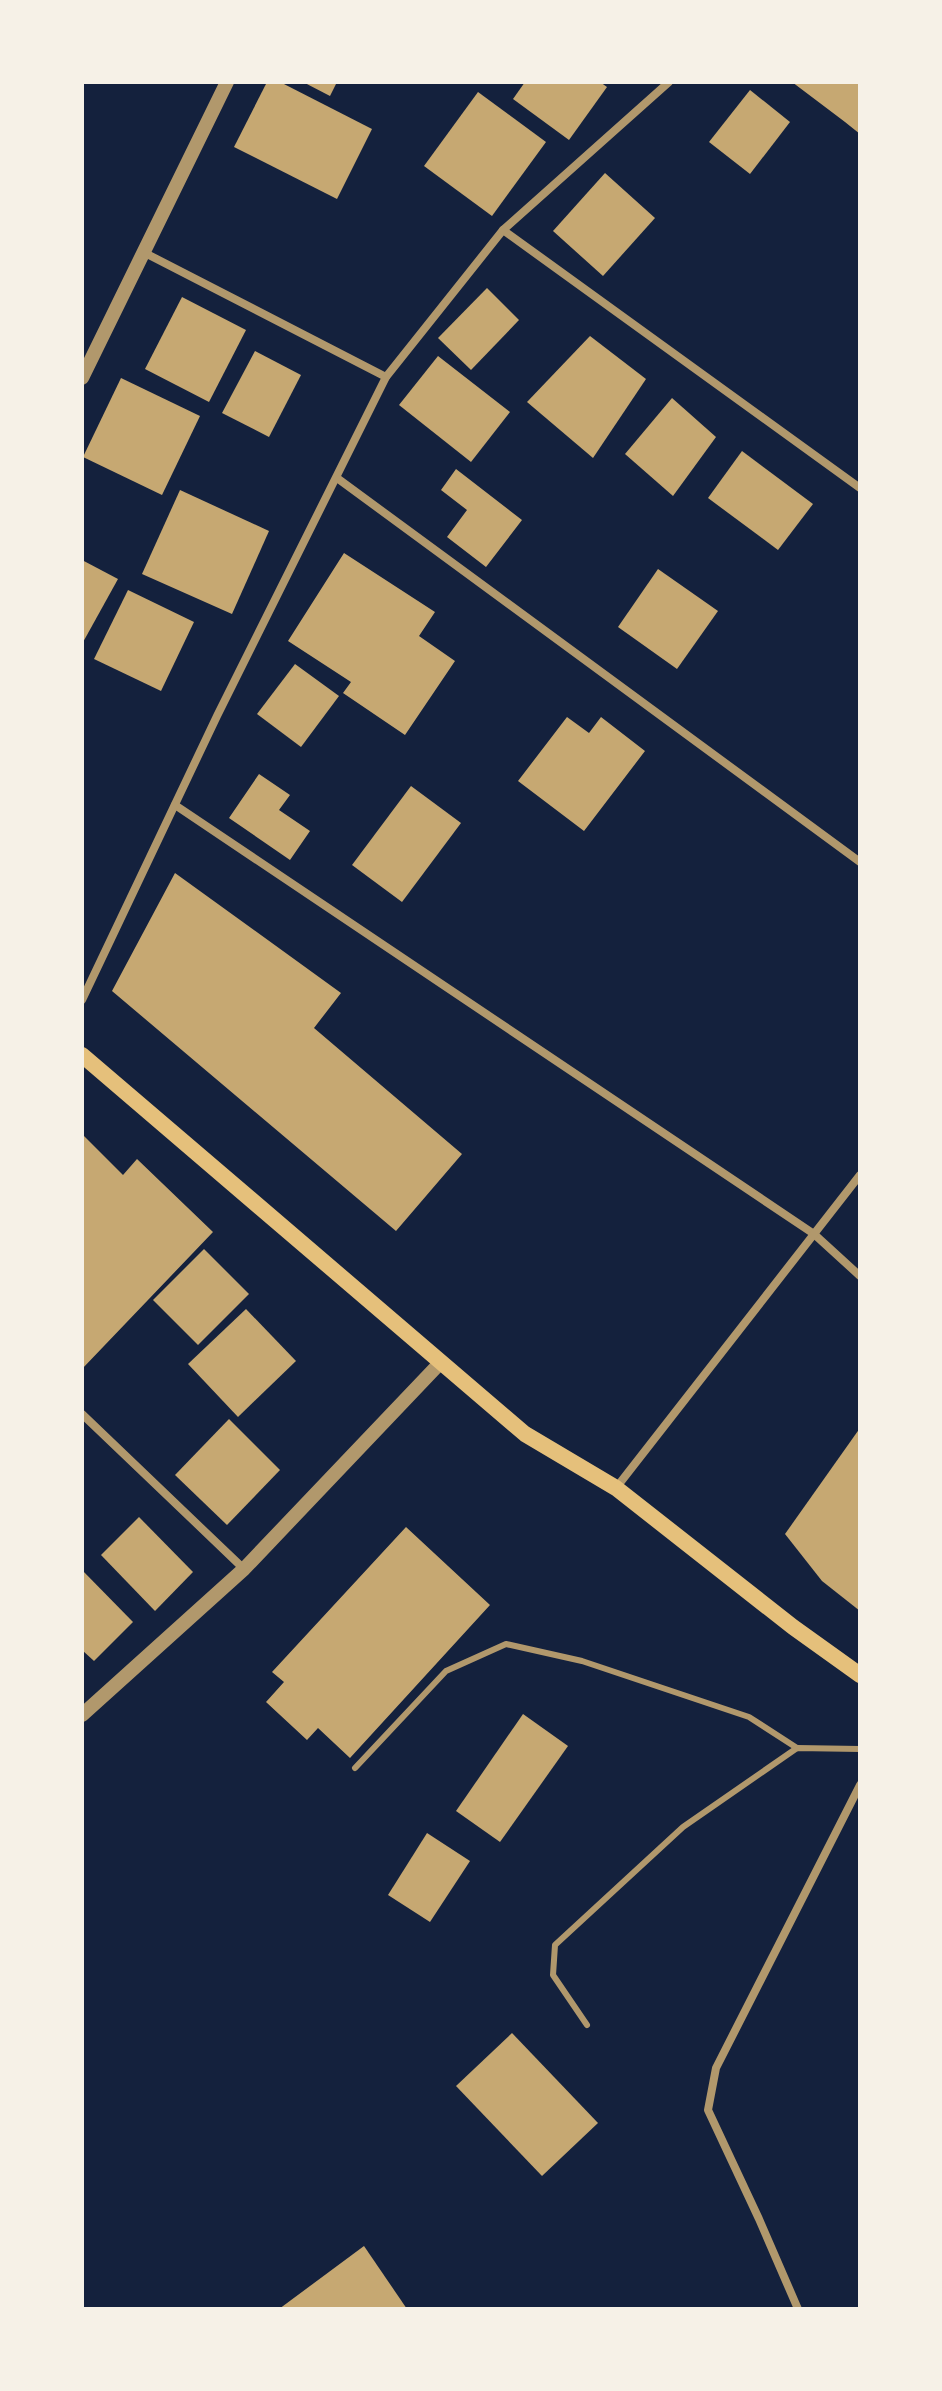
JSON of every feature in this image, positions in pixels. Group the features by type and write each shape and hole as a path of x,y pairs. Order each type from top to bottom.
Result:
{"main road":[{"path":"82,1055 525,1434 616,1488 793,1627 860,1675"}],"street":[{"path":"83,372 145,253 227,82"},
{"path":"82,1000 386,377 503,230 669,82"},
{"path":"503,230 860,488"},
{"path":"145,253 386,377"},
{"path":"337,478 860,862"},
{"path":"175,805 814,1234 860,1276"},
{"path":"616,1488 860,1175"},
{"path":"82,1715 244,1569 441,1362"},
{"path":"82,1414 244,1569"},
{"path":"798,2309 708,2110 716,2068 860,1785"}],"lane":[{"path":"355,1768 446,1671 506,1644 582,1661 749,1717 797,1748 860,1749"},
{"path":"587,2025 553,1975 555,1945 683,1827 797,1748"}],"building":[{"path":"267,82 280,82 372,129 337,199 234,147"},
{"path":"303,82 337,82 330,96"},
{"path":"525,82 600,82 607,87 569,140 513,99"},
{"path":"792,82 860,82 860,134 845,122"},
{"path":"750,90 790,122 750,174 709,142"},
{"path":"478,92 546,142 492,216 424,166"},
{"path":"605,173 655,218 603,276 553,231"},
{"path":"487,288 519,320 471,370 438,338"},
{"path":"182,297 246,330 209,402 145,369"},
{"path":"590,336 646,379 593,458 527,402"},
{"path":"255,351 301,375 269,437 222,413"},
{"path":"438,356 510,412 471,462 399,405"},
{"path":"121,378 200,416 162,495 83,457"},
{"path":"672,398 716,437 673,496 625,454"},
{"path":"742,451 813,504 778,550 708,498"},
{"path":"456,469 522,520 486,567 447,537 467,510 441,490"},
{"path":"180,490 269,531 232,614 142,574"},
{"path":"344,553 435,612 419,636 455,661 405,735 343,693 351,682 288,641"},
{"path":"82,560 118,579 82,644"},
{"path":"658,569 718,611 677,669 618,627"},
{"path":"128,590 194,622 161,691 94,659"},
{"path":"295,664 339,696 301,747 257,714"},
{"path":"567,717 589,733 601,717 645,751 584,831 518,781"},
{"path":"259,774 290,795 279,810 310,831 290,860 229,818"},
{"path":"411,786 461,823 402,902 352,865"},
{"path":"175,873 341,993 314,1028 462,1154 396,1231 112,991"},
{"path":"82,1134 123,1175 137,1159 213,1232 82,1369"},
{"path":"204,1249 249,1294 198,1345 153,1300"},
{"path":"246,1309 296,1361 238,1417 188,1364"},
{"path":"229,1419 280,1470 227,1525 175,1475"},
{"path":"860,1428 860,1611 822,1581 785,1534"},
{"path":"139,1517 193,1572 155,1611 101,1555"},
{"path":"406,1527 490,1605 350,1758 318,1728 307,1740 266,1702 284,1682 272,1672"},
{"path":"82,1570 133,1622 94,1661 82,1650"},
{"path":"523,1714 568,1746 500,1842 456,1811"},
{"path":"427,1833 470,1861 430,1922 388,1895"},
{"path":"512,2033 598,2123 542,2176 456,2086"},
{"path":"364,2246 407,2309 279,2309"}]}
